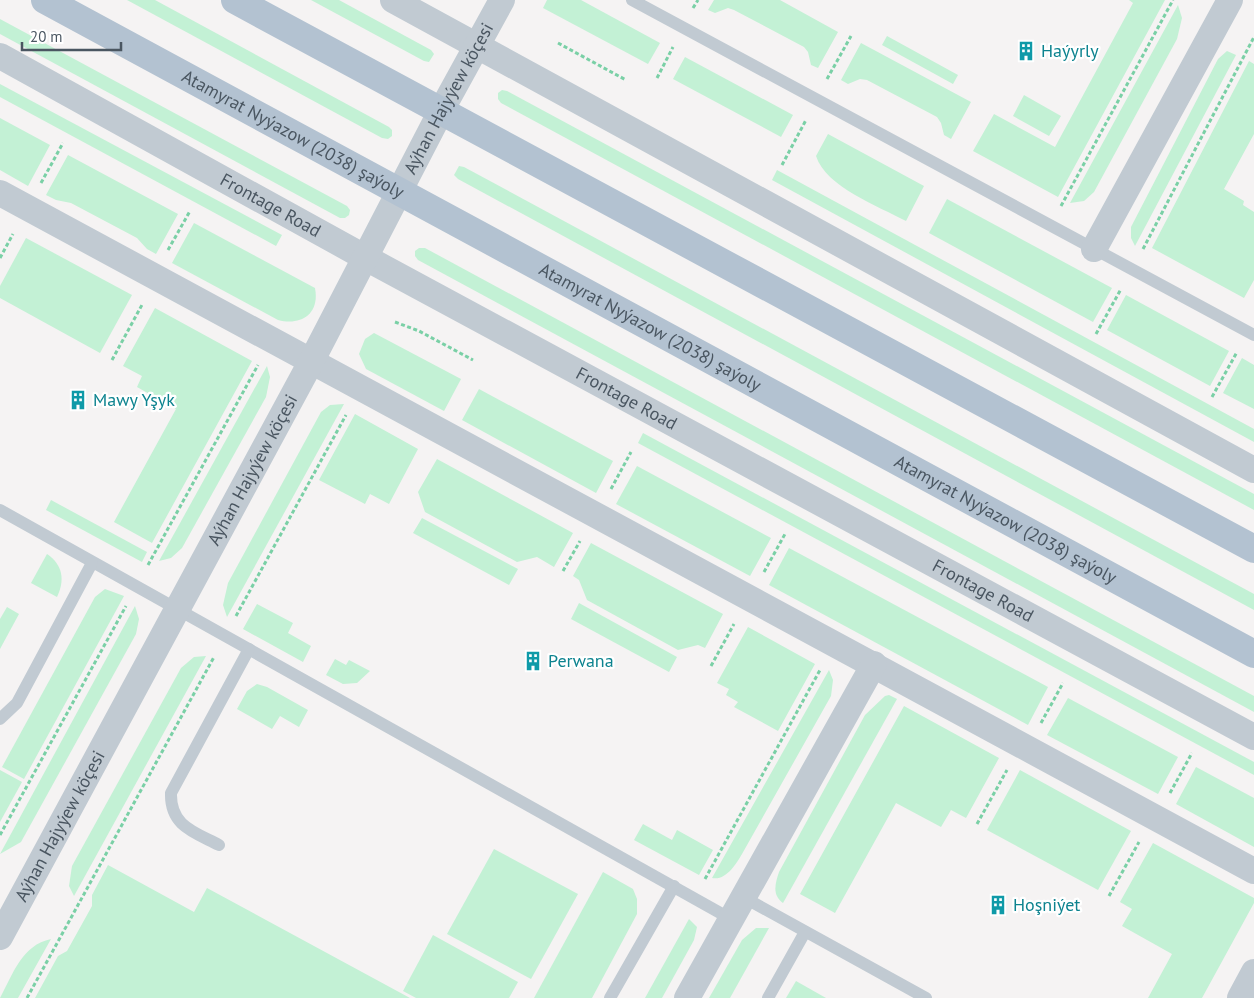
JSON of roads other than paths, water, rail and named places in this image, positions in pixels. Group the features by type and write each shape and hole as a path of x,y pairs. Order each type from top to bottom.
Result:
{"main road":[{"name":"Atamyrat Nyýazow (2038) şaýoly","path":"45,0 398,193 1254,654"},
{"path":"235,0 1254,550"}],"street":[{"path":"393,0 1254,470"},
{"name":"Aýhan Hajyýew köçesi","path":"0,937 311,362 441,110 502,0"},
{"path":"1094,249 1230,0"},
{"name":"Frontage Road","path":"0,56 366,258 1254,738"},
{"path":"0,193 1254,871"},
{"path":"687,998 874,664"},
{"path":"1240,998 1254,972"}],"lane":[{"path":"632,0 1254,335"},
{"path":"0,510 692,896 737,908 805,932 926,998"},
{"path":"0,719 17,703 92,563"},
{"path":"219,845 179,822 173,813 171,793 249,649"},
{"path":"610,998 674,886"},
{"path":"768,998 805,932"}],"place":[{"name":"Haýyrly","path":"1026,51"},
{"name":"Mawy Yşyk","path":"78,400"},
{"name":"Perwana","path":"533,661"},
{"name":"Hoşniýet","path":"998,905"}]}
